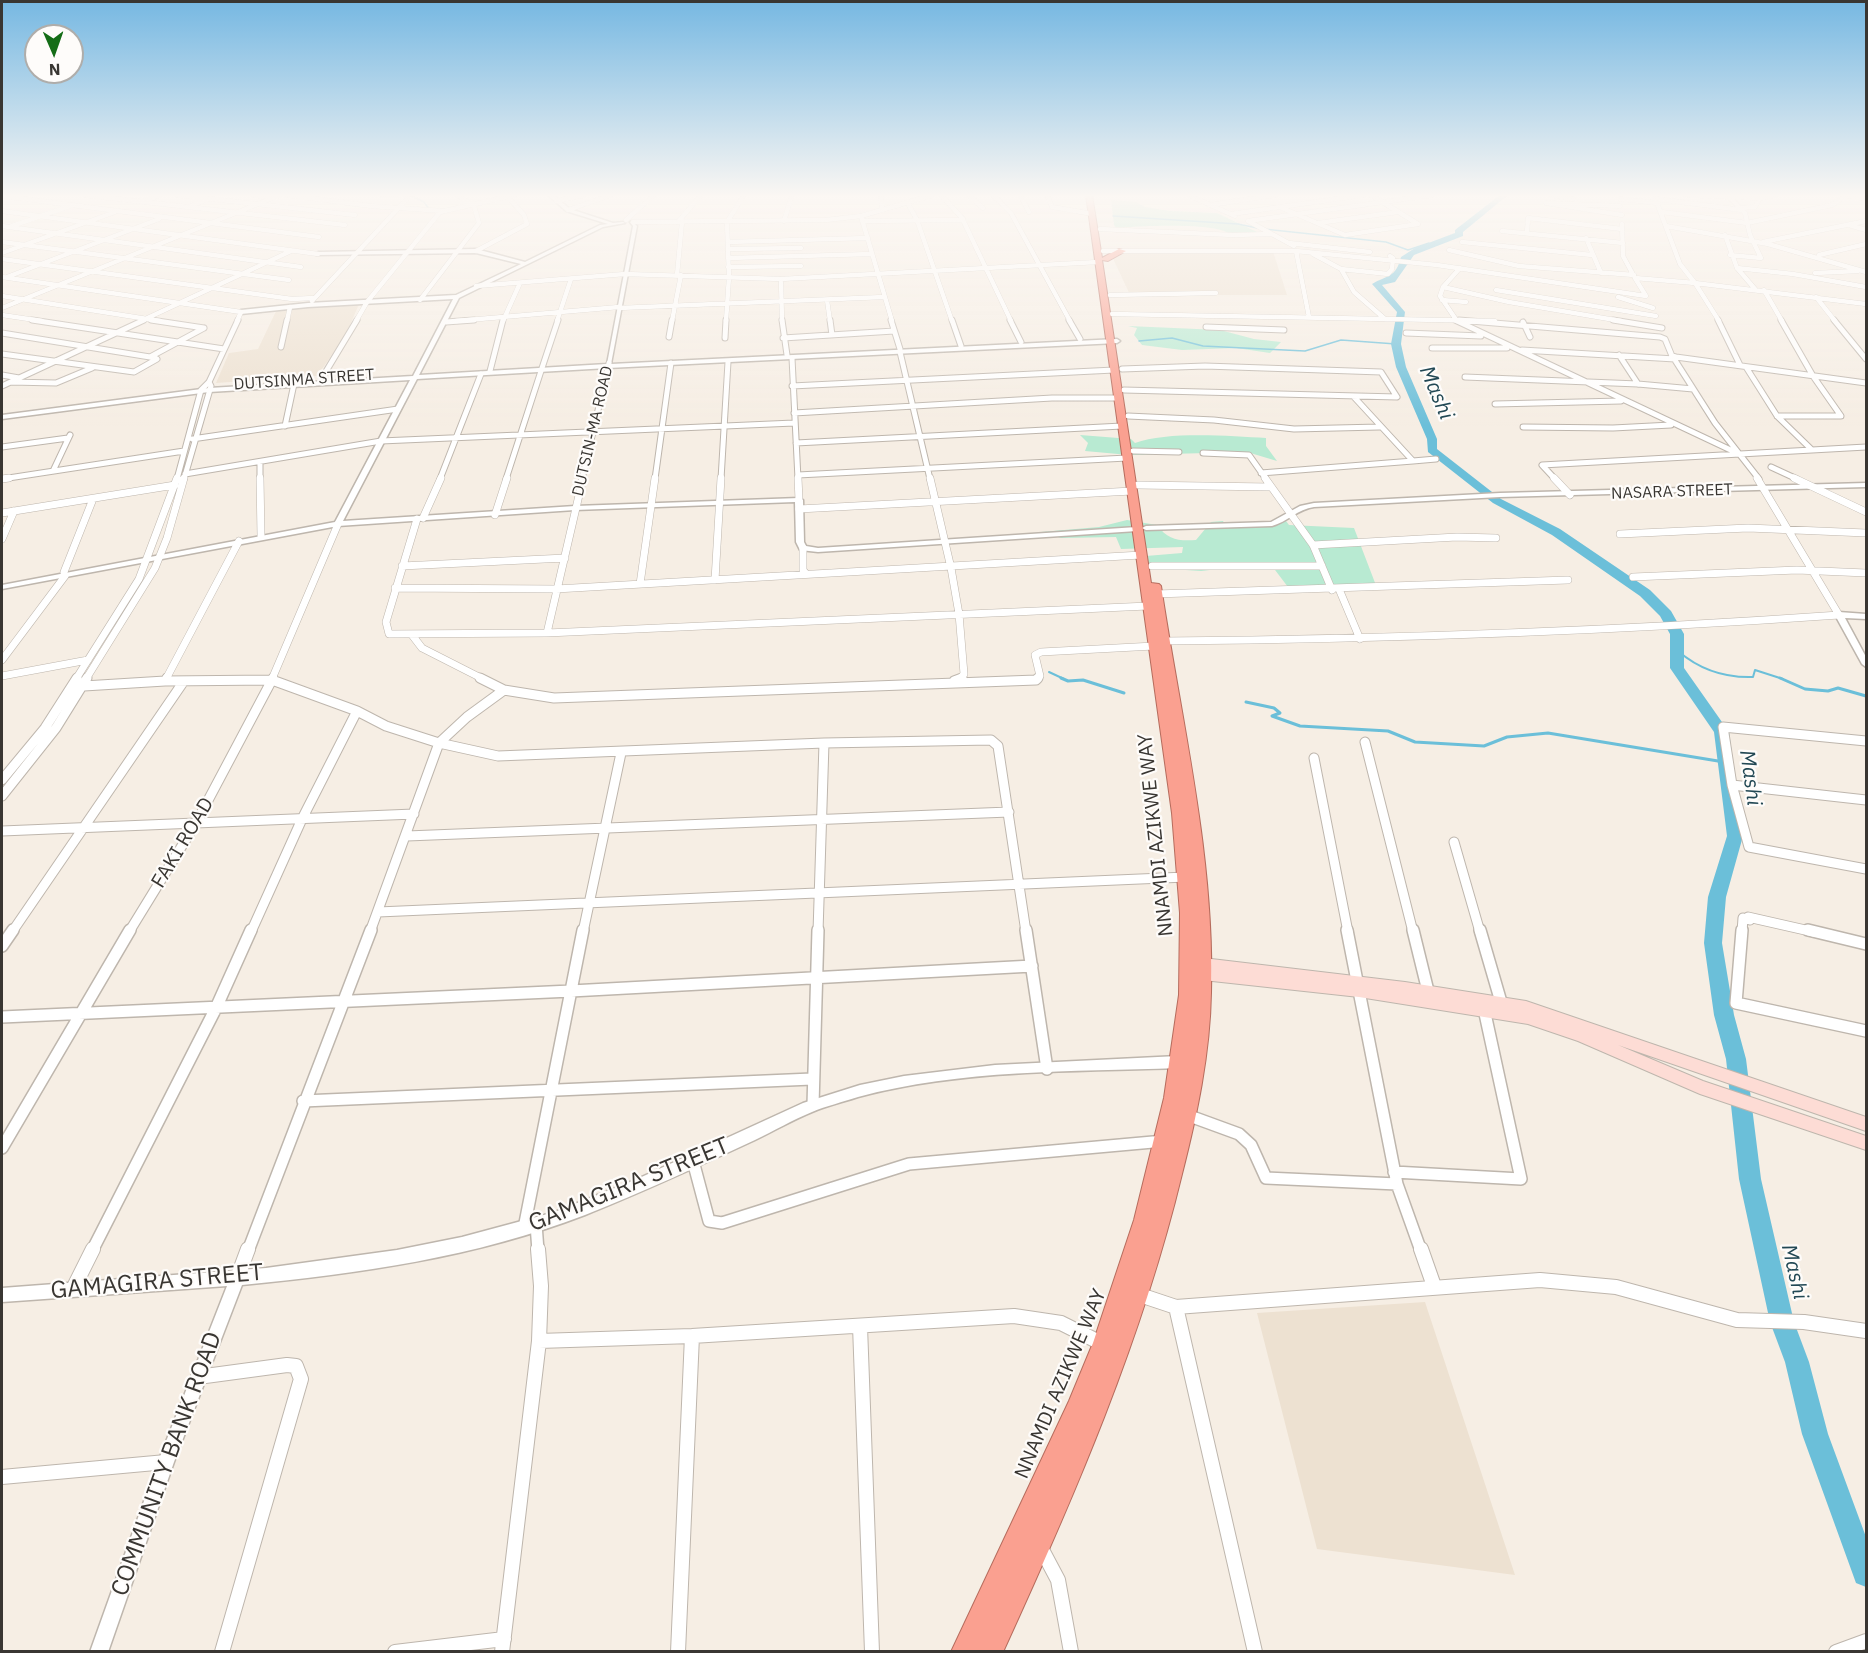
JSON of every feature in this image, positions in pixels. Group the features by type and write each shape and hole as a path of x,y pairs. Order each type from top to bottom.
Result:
{"highway":[{"name":"NNAMDI AZIKWE WAY","path":"964,1652 1013,1574 1040,1545 1097,1409 1140,1295 1167,1205 1187,1115 1201,1021 1203,969 1199,873 1152,600 1104,272"},
{"name":"NNAMDI AZIKWE WAY","path":"1105,272 1110,295 1113,339"},
{"name":"NNAMDI AZIKWE WAY","path":"989,1652 1013,1574 1104,1344 1141,1230 1164,1141 1178,1062 1188,995 1186,877 1159,644"}],"main road":[{"path":"1203,969 1358,986 1428,991 1526,1007 1866,1124"},
{"path":"1358,986 1528,1018 1582,1036 1701,1087 1866,1143"}],"street":[{"path":"2,278 18,272"},
{"path":"2,308 91,272"},
{"path":"92,272 292,299 314,298"},
{"path":"227,272 289,280"},
{"path":"2,386 246,272"},
{"path":"308,305 339,272"},
{"path":"322,378 367,302 392,272"},
{"path":"420,300 442,272"},
{"path":"2,278 241,312 308,305 457,297 506,272"},
{"path":"724,338 729,272"},
{"path":"800,272 800,278"},
{"path":"477,286 626,274 781,279 914,272"},
{"path":"936,272 961,346"},
{"path":"989,272 1021,342"},
{"path":"1044,272 1080,339"},
{"path":"1300,272 1309,317"},
{"path":"1343,272 1354,291 1385,319"},
{"path":"1371,272 1388,274 1389,272"},
{"path":"1456,272 1443,287 1442,300 1455,320 1739,454"},
{"path":"1494,272 1646,296"},
{"path":"1591,272 1764,290 1866,304"},
{"path":"1632,272 1653,308 1674,358 1693,389 1766,489 1788,529 1815,570 1866,664"},
{"path":"1686,272 1726,333 1743,366 1777,416 1811,449"},
{"path":"1741,272 1755,289"},
{"path":"1783,272 1866,288"},
{"path":"1793,273 1824,272"},
{"name":"DUTSIN-MA ROAD","path":"547,633 626,274"},
{"path":"877,274 900,350 943,542 951,568 959,614 964,676 954,681"},
{"path":"1491,298 1509,274"},
{"path":"669,337 679,275"},
{"path":"495,515 571,279"},
{"path":"781,279 783,338 790,357 800,542 803,549 803,570 806,574"},
{"path":"490,371 501,325 520,283"},
{"path":"1443,287 1491,298 1662,328"},
{"path":"1593,288 1653,308"},
{"path":"1496,290 1656,316"},
{"path":"1764,290 1813,376 1841,416 1777,416"},
{"path":"1110,295 1216,293"},
{"path":"2,296 204,328 150,357"},
{"path":"338,524 446,322 457,297"},
{"path":"446,322 619,307 781,303 884,297"},
{"path":"1816,297 1866,359"},
{"path":"827,300 832,335"},
{"path":"1442,300 1466,302"},
{"path":"281,347 290,307"},
{"path":"2,796 56,728 150,578 160,555 185,474 191,439 207,387 241,312"},
{"path":"1112,314 1523,322 1664,338"},
{"path":"2,315 224,349"},
{"path":"1254,316 1258,328"},
{"path":"1523,322 1530,337"},
{"path":"1206,327 1284,330"},
{"path":"1223,328 1224,336"},
{"path":"783,338 894,331"},
{"path":"2,333 157,359 134,372 2,354"},
{"path":"1406,333 1486,336"},
{"path":"608,364 728,362 1021,342 1113,339"},
{"path":"900,350 1113,339"},
{"path":"1432,348 1515,349 1674,358 1866,383"},
{"path":"1619,355 1638,384"},
{"path":"608,364 790,357"},
{"path":"715,580 728,362"},
{"path":"640,584 671,363"},
{"name":"DUTSINMA STREET","path":"2,415 207,387 322,378 481,374 608,364"},
{"path":"792,386 1205,366 1381,372 1397,397 1121,394 794,413"},
{"path":"11,382 56,383 92,368"},
{"name":"DUTSINMA STREET","path":"207,387 541,369"},
{"path":"481,374 458,439 420,519 402,566 386,628 389,634 547,633 959,614 1152,600 1568,580"},
{"path":"2,375 19,378"},
{"path":"1465,377 1582,381 1693,389"},
{"path":"285,426 294,384"},
{"path":"1354,397 1379,428 1413,461"},
{"path":"1495,404 1623,401"},
{"path":"191,439 398,409"},
{"path":"796,443 1125,421 1214,420 1294,429 1379,428"},
{"path":"185,474 381,441 794,423"},
{"path":"1523,427 1613,428 1674,425"},
{"path":"2,447 69,436 53,471"},
{"path":"2,778 45,728 139,579 175,485 184,451 191,439"},
{"path":"1570,495 1542,465 1866,447"},
{"path":"2,478 184,451"},
{"path":"798,475 1179,452"},
{"path":"1203,453 1246,454 1313,545 1360,639"},
{"path":"1261,473 1436,459"},
{"path":"260,462 261,536"},
{"path":"1771,467 1866,512"},
{"path":"2,513 175,485"},
{"name":"NASARA STREET","path":"803,549 818,550 1141,528 1272,524 1304,506 1500,495 1570,495 1866,485"},
{"path":"2,585 261,536 338,524 575,508 720,503 799,505 934,501 1135,488 1270,487"},
{"path":"2,660 51,597 64,574 93,499"},
{"path":"2,539 14,511"},
{"name":"FAKI ROAD","path":"2,1148 79,1013 196,823 272,680 338,524"},
{"path":"1620,534 1748,528 1866,533"},
{"path":"1313,545 1457,537 1496,538"},
{"path":"165,681 239,541"},
{"path":"402,566 564,558"},
{"path":"395,588 556,589 806,574 1147,560 1322,566"},
{"path":"1633,578 1815,570 1866,573"},
{"path":"412,635 422,648 504,690 554,698 954,681 1036,680 1040,676 1035,656 1041,652 1159,644 1360,639 1681,626 1839,615 1866,616"},
{"path":"2,676 88,660"},
{"path":"84,686 165,681 272,680 357,711 386,726 439,743 498,756 621,753 824,743 991,740 998,746 1010,812 1047,1069"},
{"path":"2,946 184,681"},
{"path":"238,1276 303,1101 345,999 407,836 439,743 467,717 504,690"},
{"path":"73,1289 216,1008 302,819 357,711"},
{"path":"1866,741 1724,727 1732,784 1749,847 1866,869"},
{"path":"1365,742 1428,991"},
{"path":"813,1105 824,743"},
{"path":"395,1652 503,1646 539,1341 541,1286 530,1226 571,991 621,753"},
{"path":"1314,758 1394,1172 1434,1286"},
{"path":"1732,784 1866,800"},
{"path":"407,836 1010,812"},
{"path":"2,831 414,814"},
{"path":"1455,842 1502,1002"},
{"path":"378,912 1186,877"},
{"path":"1866,944 1751,917 1748,917 1750,920 1743,918 1736,1003 1866,1032"},
{"path":"2,1017 216,1008 345,999 571,991 1032,966"},
{"path":"1394,1172 1521,1179 1484,1009"},
{"name":"GAMAGIRA STREET","path":"2,1295 327,1268 395,1258 530,1226 621,1193 813,1105 863,1089 941,1075 1178,1062"},
{"path":"303,1101 812,1079"},
{"path":"1187,1115 1239,1134 1251,1145 1266,1178 1397,1184"},
{"path":"693,1161 709,1221 722,1223 909,1164 1164,1141"},
{"name":"COMMUNITY BANK ROAD","path":"99,1652 166,1462 238,1276"},
{"path":"1140,1295 1176,1306 1540,1280 1616,1287 1737,1320 1804,1322 1866,1331"},
{"path":"1176,1306 1255,1652"},
{"path":"539,1341 692,1336 1014,1316 1055,1320 1078,1328 1104,1344"},
{"path":"860,1326 872,1652"},
{"path":"678,1652 692,1336"},
{"path":"198,1377 287,1365 296,1366 301,1379 222,1652"},
{"path":"2,1477 166,1462"},
{"path":"1040,1545 1058,1580 1071,1652"},
{"path":"1836,1652 1866,1641"}],"shaded area":[{"path":"1119,272 1280,272 1287,295 1130,295"},
{"path":"359,304 345,337 317,376 216,383 229,353 258,349 277,309"},
{"path":"1425,1302 1515,1575 1317,1549 1257,1313"}],"green space":[{"path":"1128,326 1220,330 1254,339 1281,342 1270,353 1236,348 1182,350 1142,345 1134,335 1137,328"},
{"path":"1080,435 1131,439 1135,443 1148,439 1181,436 1266,438 1266,446 1277,461 1247,452 1129,455 1085,451 1088,443"},
{"path":"1127,520 1157,525 1169,537 1184,540 1196,540 1211,522 1223,521 1225,525 1286,521 1289,525 1354,528 1377,588 1291,591 1272,566 1253,565 1201,571 1140,567 1134,557 1182,553 1183,547 1121,549 1116,537 1061,538 1041,532 1099,527"}],"waterway":[{"name":"Mashi","path":"1399,272 1392,280 1376,284 1401,312 1396,344 1401,367 1432,439 1432,450 1497,501 1556,532 1645,593 1666,614 1677,634 1677,668 1721,732 1735,836 1717,897 1713,943 1724,1015 1736,1059 1750,1179 1782,1322 1797,1362 1815,1434 1866,1573"},
{"path":"1139,341 1172,338 1203,346 1305,351 1341,340 1396,344"},
{"path":"1678,651 1686,658 1713,672 1753,677 1755,670 1780,678"},
{"path":"1049,672 1064,679"},
{"path":"1061,678 1068,681 1083,680 1124,693"},
{"path":"1780,678 1805,689 1828,691 1838,688 1866,696"},
{"path":"1246,702 1274,708 1280,713 1272,716 1300,726 1388,731 1415,742 1484,746 1507,737 1548,733 1724,762"}]}
